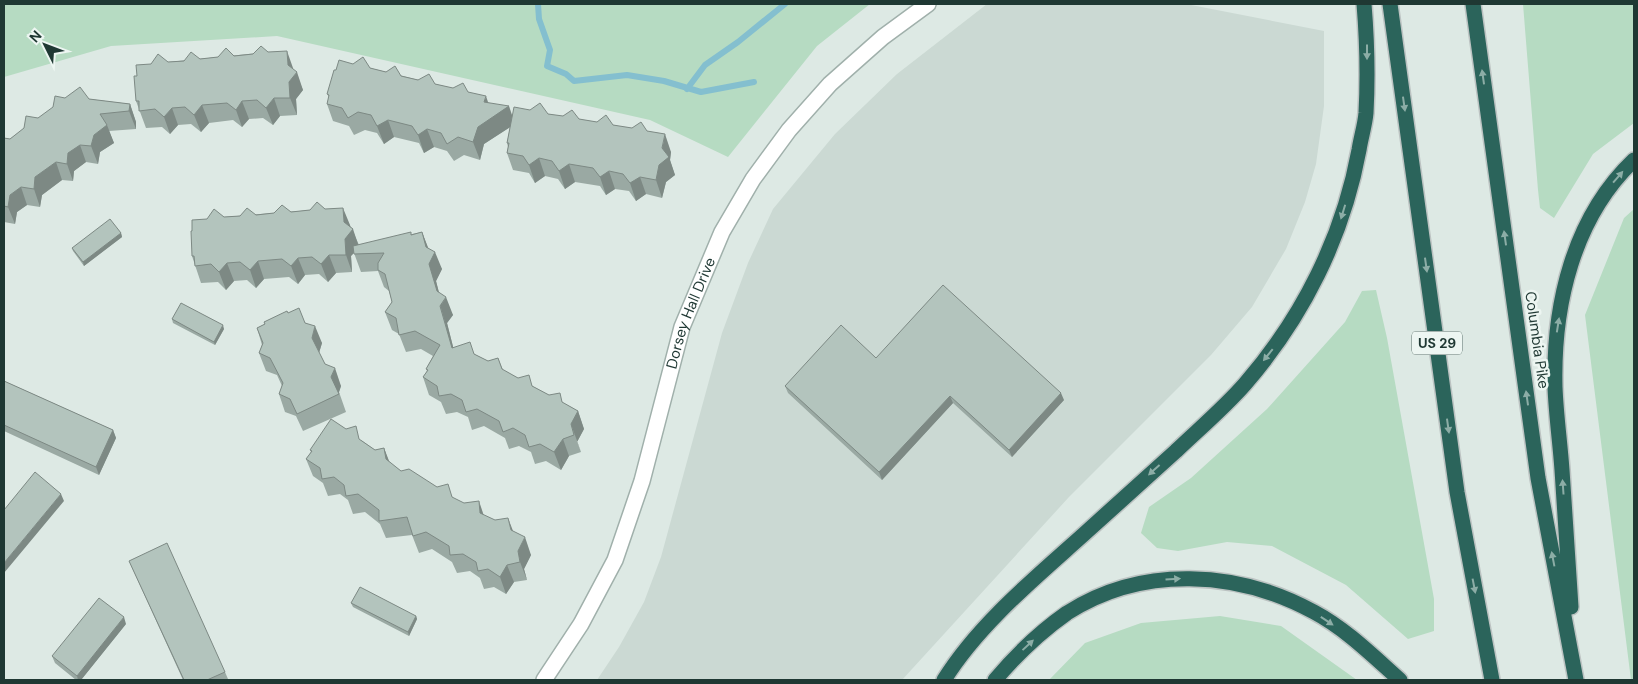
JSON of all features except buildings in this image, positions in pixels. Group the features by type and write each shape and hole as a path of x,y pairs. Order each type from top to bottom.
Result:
{"highway":[{"path":"944,680 977,637 1027,586 1203,426 1244,385 1273,349 1299,309 1325,262 1342,217 1356,170 1366,114 1367,50 1364,4"},
{"name":"US 29","path":"1390,4 1456,492 1492,680"},
{"name":"Columbia Pike","path":"1473,4 1538,478 1576,678"},
{"path":"1576,678 1555,386 1557,336 1564,291 1572,259 1582,234 1608,189 1634,160"},
{"path":"995,680 1013,658 1039,634 1096,598 1129,586 1191,578 1221,580 1253,586 1315,612 1345,633 1400,680"}],"street":[{"name":"Dorsey Hall Drive","path":"544,680 582,624 615,560 642,481 682,327 722,232 753,179 789,130 818,97 883,37 928,4"}],"shaded area":[{"path":"987,4 1186,4 1324,31 1324,106 1316,164 1305,202 1286,249 1252,307 1211,355 1069,497 902,680 597,680 619,647 644,602 661,557 722,333 748,263 773,209 835,134 897,74"}],"green space":[{"path":"4,4 870,4 817,46 728,157 650,120 277,36 111,46 4,77"},
{"path":"1523,4 1634,4 1634,123 1593,154 1554,218 1540,208"},
{"path":"1634,209 1634,680 1631,680 1585,315 1624,218"},
{"path":"1376,290 1387,338 1434,599 1434,631 1408,639 1346,585 1272,546 1227,542 1178,551 1157,548 1141,533 1149,507 1191,478 1267,409 1345,322 1362,291"},
{"path":"1220,616 1281,626 1357,680 1049,680 1085,643 1141,623"}],"waterway":[{"path":"538,4 539,19 550,50 547,66 566,74 574,81 627,75 664,81 701,92 754,82"},
{"path":"687,89 705,65 738,42 785,4"}]}
